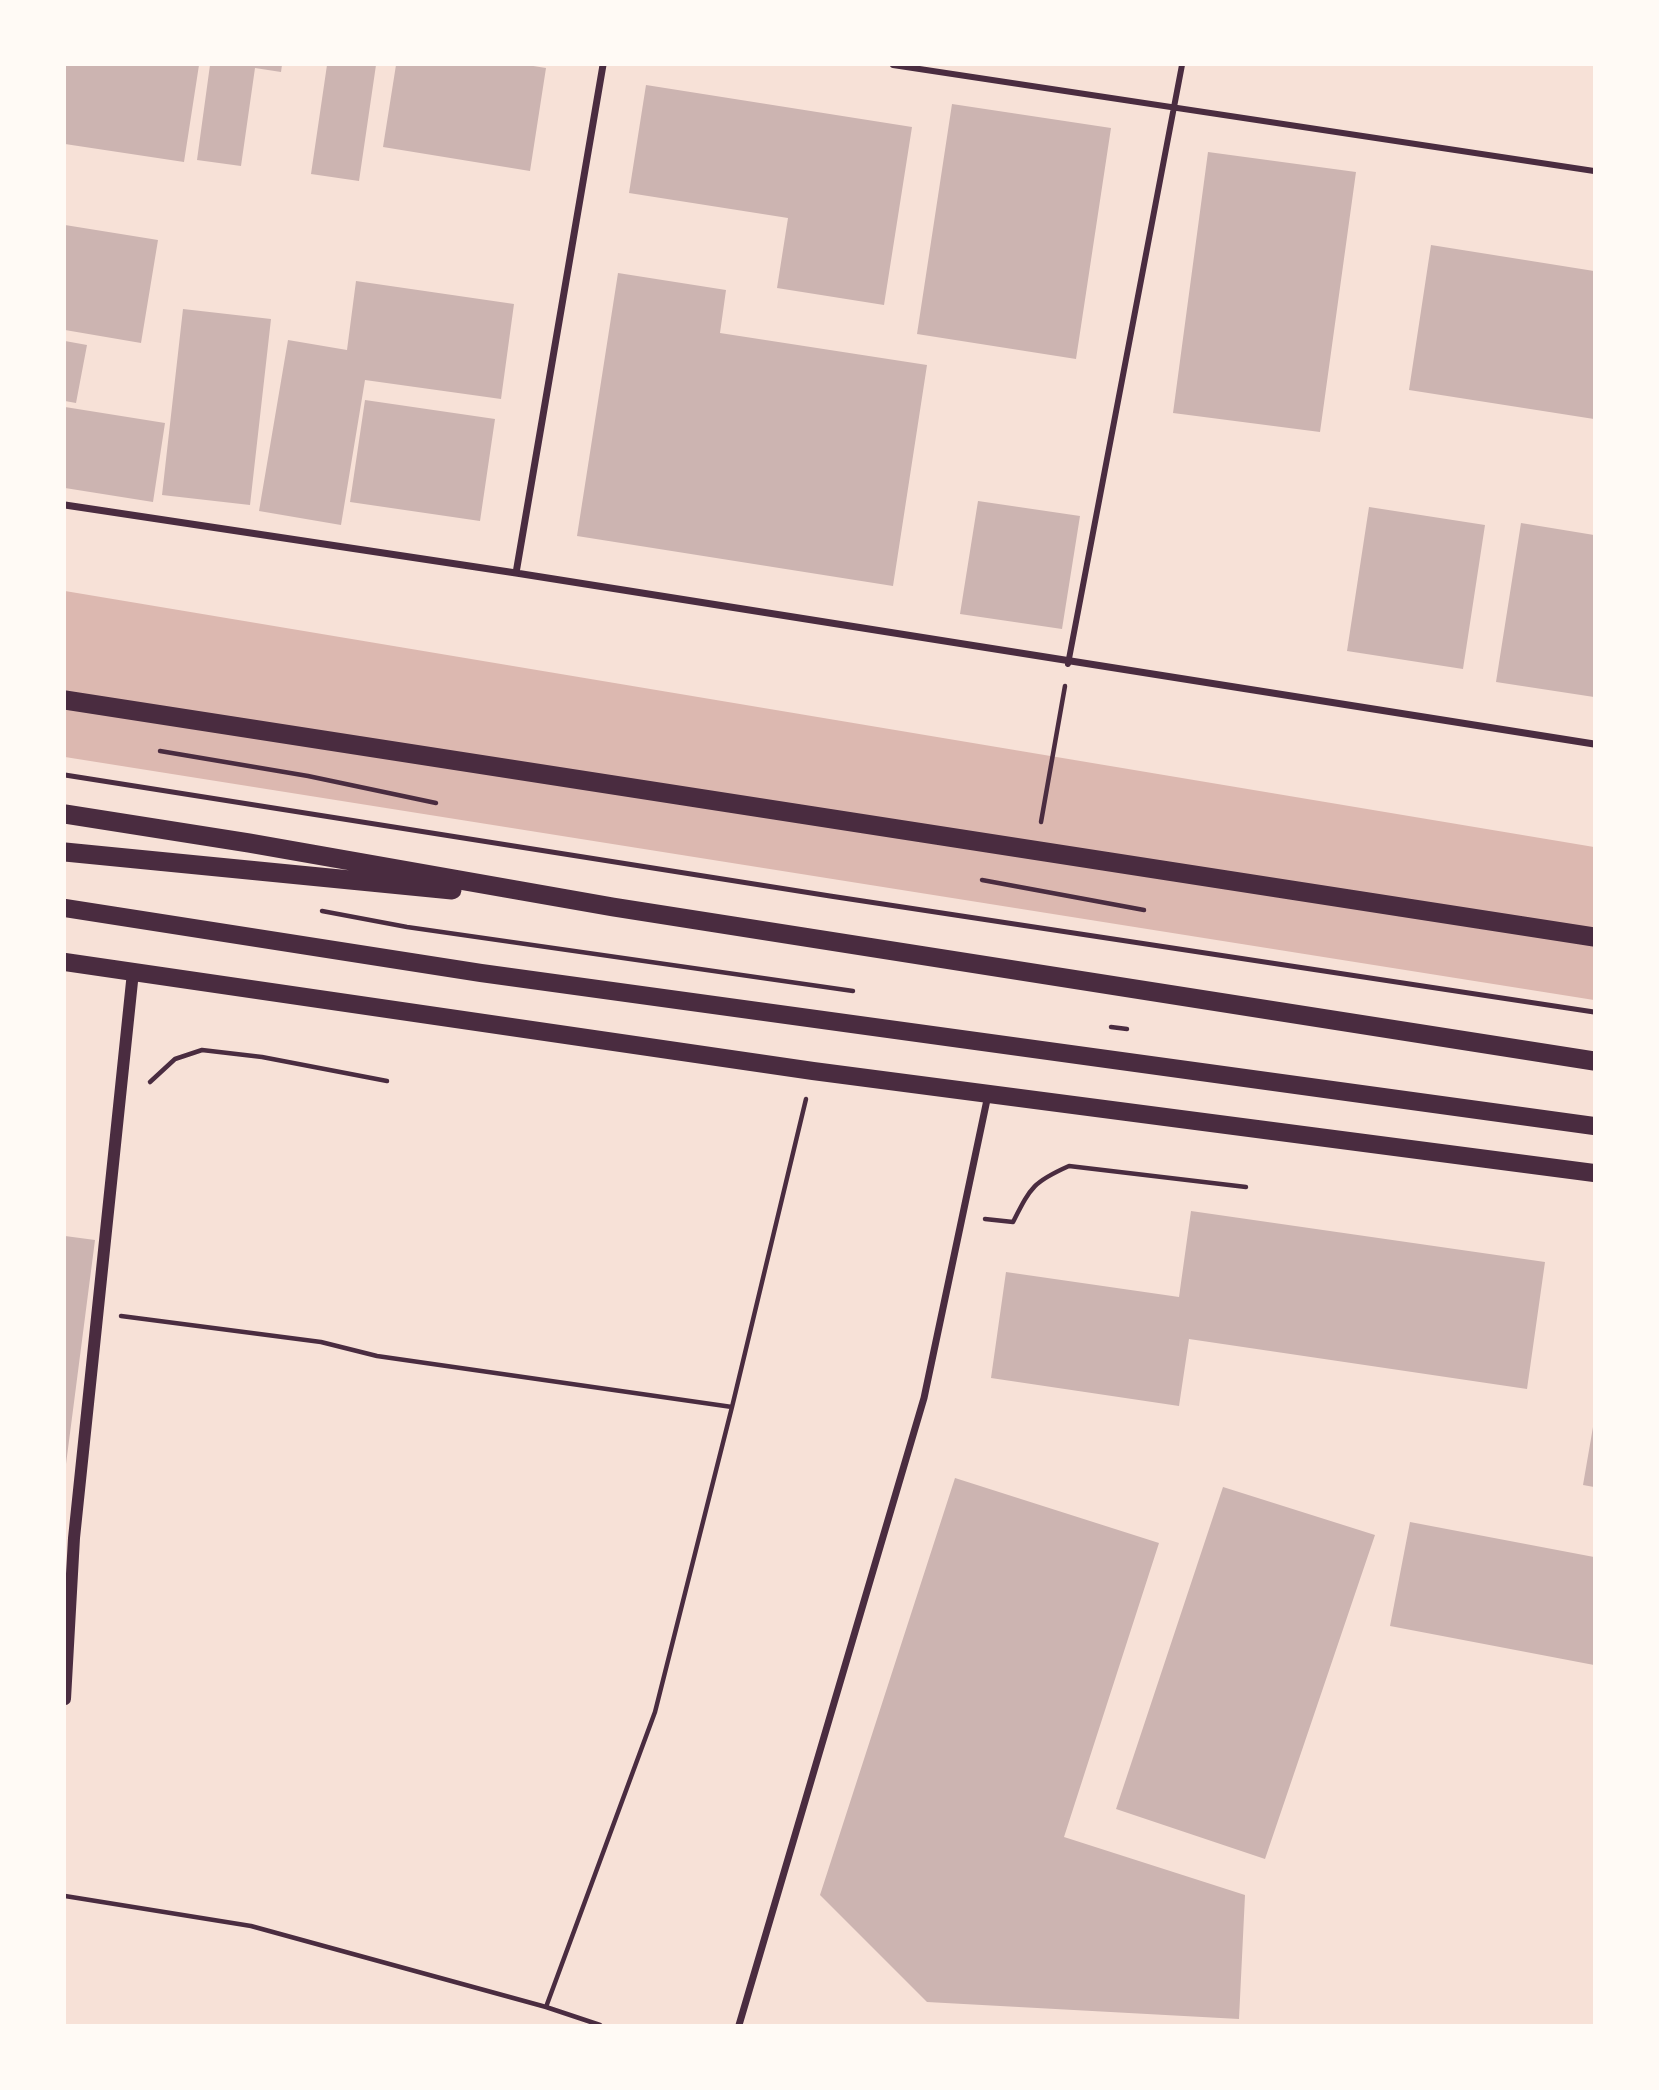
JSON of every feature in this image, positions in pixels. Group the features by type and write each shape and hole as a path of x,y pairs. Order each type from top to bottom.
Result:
{"highway":[{"path":"65,700 1594,937"},
{"path":"65,814 249,843 613,907 1277,1009 1594,1061"},
{"path":"65,852 613,907"}],"main road":[{"path":"65,908 491,975 1594,1126"},
{"path":"65,962 813,1071 1594,1173"}],"street":[{"path":"516,573 603,65"},
{"path":"893,65 1594,171"},
{"path":"1069,662 1182,65"},
{"path":"65,505 516,573 1594,744"},
{"path":"65,1699 74,1538 133,972"},
{"path":"739,2025 924,1398 988,1095"}],"lane":[{"path":"65,775 1594,1013"}],"path":[{"path":"1039,835 1069,662"},
{"path":"160,751 308,776 436,803"},
{"path":"982,880 1144,910"},
{"path":"314,909 407,927 856,992"},
{"path":"148,1087 153,1078 175,1059 202,1050 262,1057 387,1081"},
{"path":"546,2007 655,1712 813,1071"},
{"path":"962,1217 1013,1222 1027,1194 1042,1178 1069,1166 1246,1187"},
{"path":"96,1313 321,1342 377,1356 732,1407"},
{"path":"65,1896 251,1926 546,2007 600,2025"}],"shaded area":[{"path":"65,591 1594,847 1594,1000 65,757"}],"building":[{"path":"65,65 199,65 184,162 65,144"},
{"path":"210,65 282,65 281,72 255,68 241,166 197,160"},
{"path":"327,65 376,65 359,181 311,174"},
{"path":"396,65 527,65 546,68 530,171 383,147"},
{"path":"646,85 912,127 884,305 777,288 788,218 629,193"},
{"path":"952,104 1111,128 1076,359 917,334"},
{"path":"1208,152 1356,172 1320,432 1173,413"},
{"path":"65,225 158,240 141,343 65,330"},
{"path":"1431,245 1594,271 1594,419 1409,390"},
{"path":"618,273 726,290 720,333 927,365 893,586 577,536"},
{"path":"356,281 514,304 501,399 365,380 341,525 259,511 288,340 347,350"},
{"path":"183,309 271,319 250,505 162,495"},
{"path":"65,341 87,345 76,403 65,401"},
{"path":"365,400 495,419 480,521 350,502"},
{"path":"65,407 165,423 153,502 65,488"},
{"path":"978,501 1080,516 1062,629 960,614"},
{"path":"1369,507 1485,525 1463,669 1347,651"},
{"path":"1521,523 1594,535 1594,697 1496,682"},
{"path":"1191,1211 1545,1262 1527,1389 1189,1339 1179,1406 991,1378 1006,1272 1179,1297"},
{"path":"65,1236 95,1240 66,1464 65,1464"},
{"path":"1594,1427 1594,1487 1583,1485"},
{"path":"955,1478 1159,1543 1064,1837 1245,1895 1239,2019 927,2002 820,1895"},
{"path":"1223,1487 1375,1535 1265,1859 1116,1809"},
{"path":"1410,1522 1594,1557 1594,1665 1390,1626"}]}
